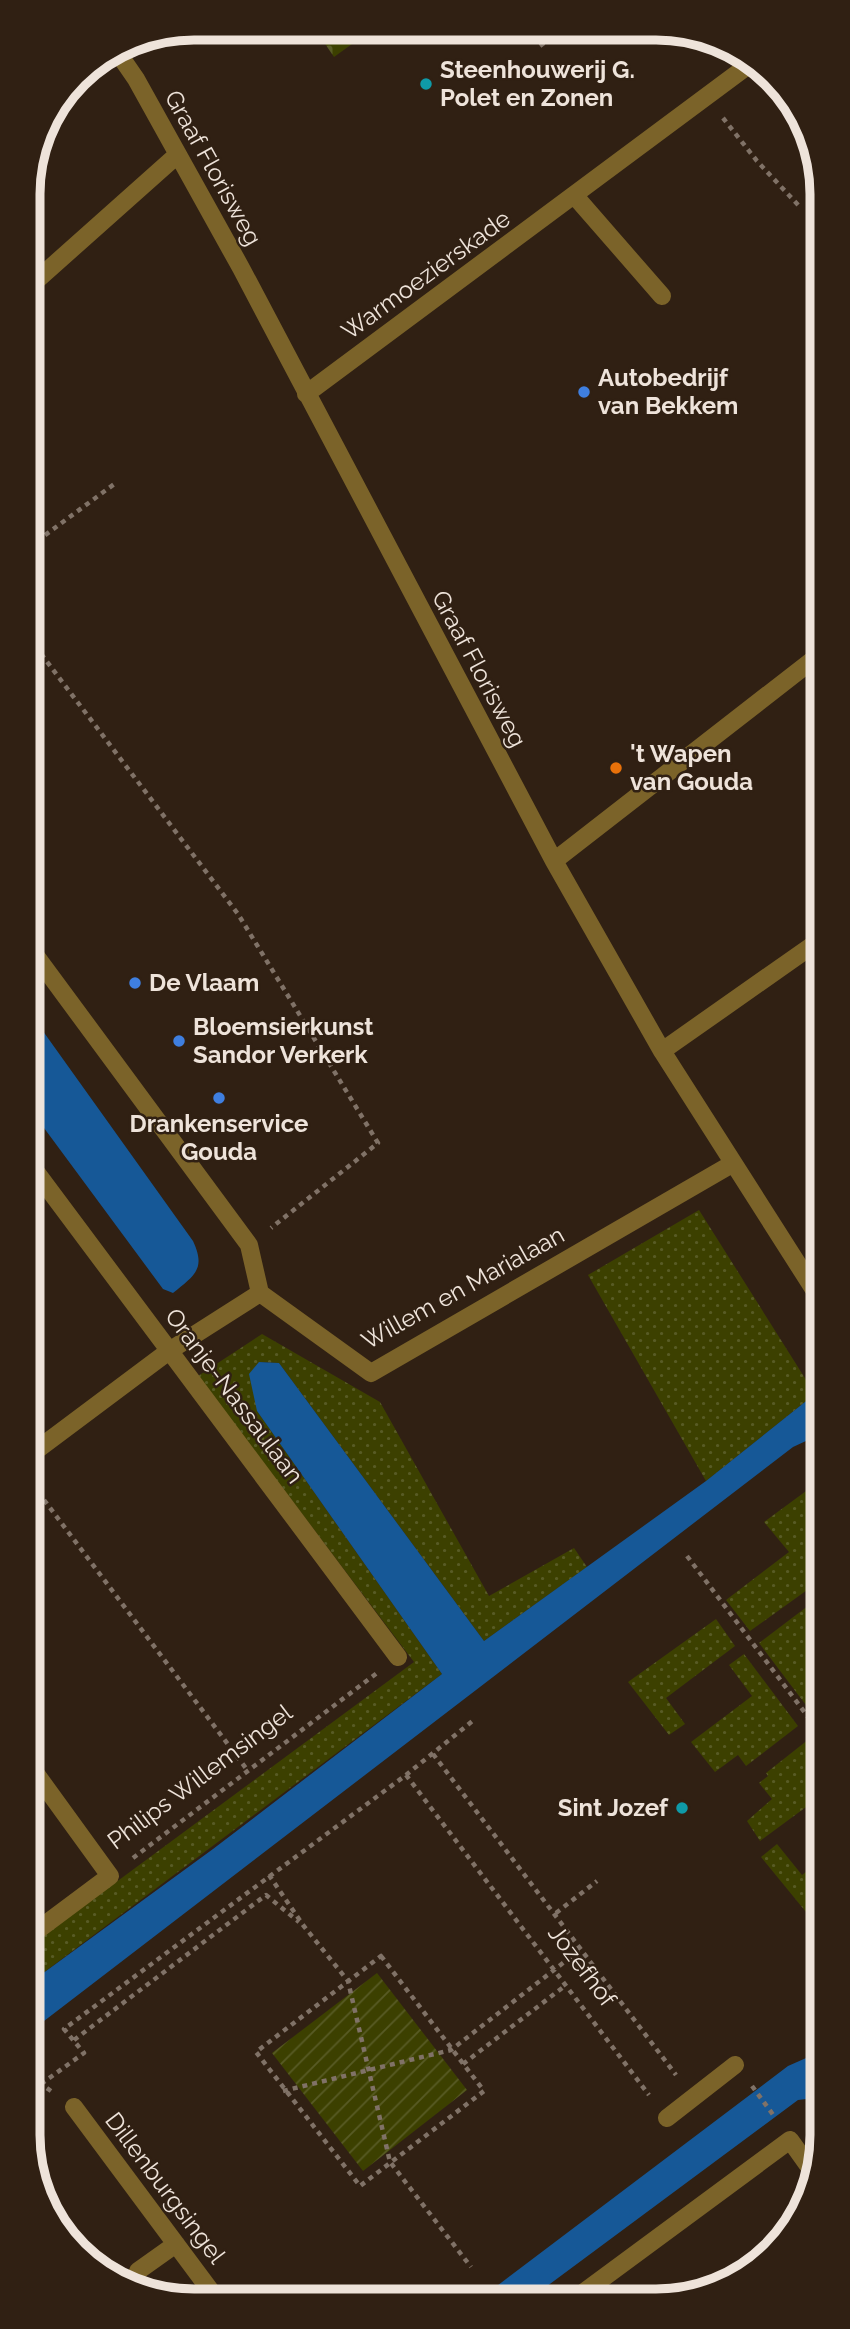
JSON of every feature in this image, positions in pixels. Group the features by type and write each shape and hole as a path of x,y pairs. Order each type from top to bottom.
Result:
{"street":[{"name":"Graaf Florisweg","path":"122,59 136,79 240,268 554,861 662,1051 809,1283"},
{"name":"Warmoezierskade","path":"306,394 744,68"},
{"path":"41,276 176,156"},
{"path":"574,195 662,296"},
{"path":"554,861 810,663"},
{"path":"662,1051 810,947"},
{"path":"40,1447 169,1351 260,1293 249,1245 41,962"},
{"name":"Willem en Marialaan","path":"260,1293 371,1373 732,1164"},
{"name":"Oranje-Nassaulaan","path":"40,1178 398,1657"},
{"path":"40,1781 110,1876"},
{"name":"Philips Willemsingel","path":"40,1928 110,1876"},
{"path":"667,2118 694,2098 741,2072"},
{"name":"Dillenburgsingel","path":"74,2107 209,2289"},
{"path":"588,2289 790,2140 807,2164"},
{"path":"138,2271 176,2244"}],"path":[{"path":"540,46 548,40"},
{"path":"706,96 757,161 800,207"},
{"path":"41,538 117,482"},
{"path":"41,654 238,914 379,1143 249,1245"},
{"path":"40,1496 248,1771"},
{"path":"687,1556 809,1718"},
{"name":"Philips Willemsingel","path":"110,1876 398,1657"},
{"path":"41,2084 84,2053 64,2029 406,1775 475,1720"},
{"path":"433,1754 694,2098"},
{"name":"Jozefhof","path":"406,1775 667,2118"},
{"path":"269,1875 303,1925 348,1982 390,2162 471,2267"},
{"path":"556,1913 597,1881"},
{"path":"74,2040 266,1895 303,1925"},
{"path":"283,2091 451,2050 581,1949"},
{"path":"381,1956 451,2050 484,2091 360,2186 283,2091 256,2052 381,1956"},
{"path":"463,2064 566,1985"},
{"path":"741,2072 781,2126"}],"green space":[{"path":"323,41 357,41 334,57"},
{"path":"699,1210 809,1385 809,1398 706,1481 588,1275"},
{"path":"262,1334 380,1402 489,1596 574,1548 587,1567 484,1641 279,1363 259,1362 257,1411 442,1674 40,1975 40,1938 414,1662 198,1376"},
{"path":"809,1489 809,1588 750,1631 726,1600 789,1552 764,1522"},
{"path":"809,1605 809,1709 759,1643"},
{"path":"716,1619 735,1646 666,1698 685,1724 669,1735 628,1682"},
{"path":"744,1654 798,1726 746,1766 738,1755 715,1772 691,1742 752,1696 729,1665"},
{"path":"809,1739 809,1805 760,1841 747,1821 772,1799 759,1783 768,1776 766,1773"},
{"path":"777,1844 802,1875 809,1869 809,1916 761,1857"},
{"path":"377,1973 467,2090 363,2171 272,2053"}],"water":[{"path":"41,1028 193,1241 198,1258 196,1271 173,1293 163,1289 41,1123"},
{"path":"259,1362 279,1363 484,1641 706,1481 809,1398 809,1439 793,1447 40,2024 40,1975 213,1849 442,1674 257,1411 249,1374"},
{"path":"809,2057 809,2099 798,2100 543,2289 493,2289 788,2066"}],"place":[{"name":"Steenhouwerij G. Polet en Zonen","path":"426,84"},
{"name":"Autobedrijf van Bekkem","path":"584,392"},
{"name":"'t Wapen van Gouda","path":"616,768"},
{"name":"De Vlaam","path":"135,983"},
{"name":"Bloemsierkunst Sandor Verkerk","path":"179,1041"},
{"name":"Drankenservice Gouda","path":"219,1098"},
{"name":"Sint Jozef","path":"682,1808"}]}
